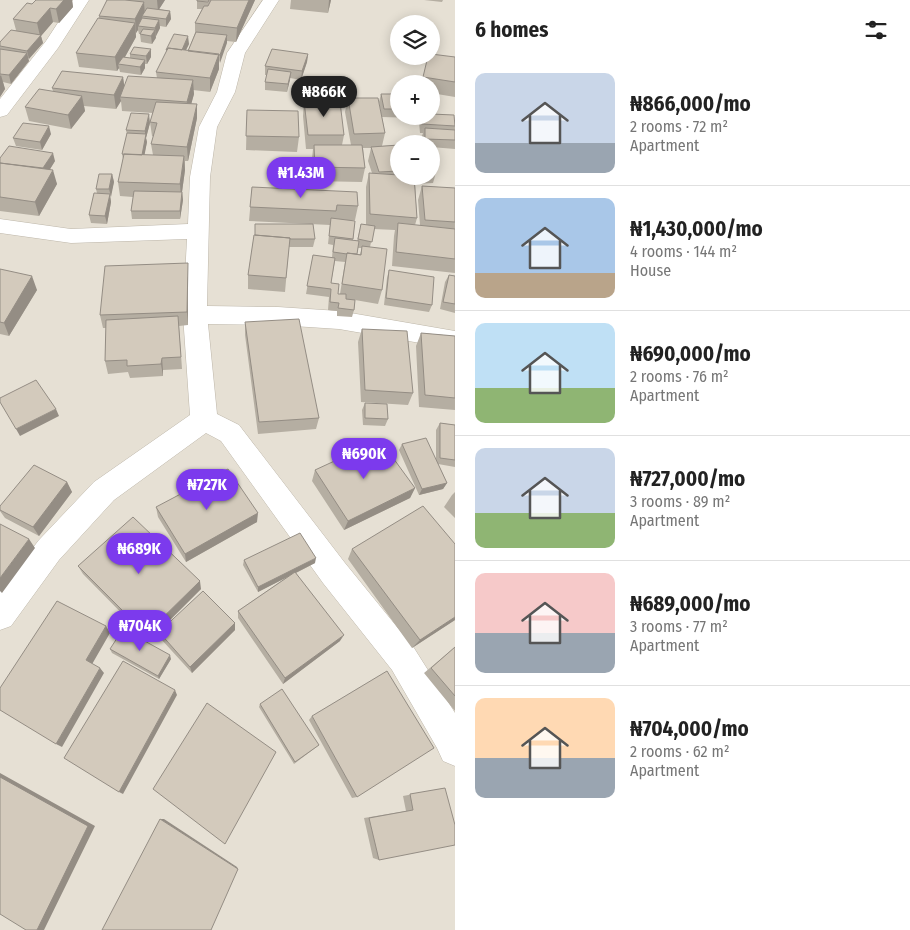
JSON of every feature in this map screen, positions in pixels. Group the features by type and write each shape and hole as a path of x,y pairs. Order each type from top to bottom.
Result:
{"street":[{"path":"0,111 52,44 81,0"},
{"path":"204,420 195,315 200,177 208,128 226,92 236,53 270,0"},
{"path":"0,226 71,236 197,231"},
{"path":"195,315 282,314 362,322 427,338 455,340"},
{"path":"0,615 49,550 104,491 204,420"},
{"path":"204,420 230,433 334,573 403,659 450,737 455,749"}],"shaded area":[{"path":"0,0 455,0 455,930 0,930"}],"building":[{"path":"36,0 64,0 56,9 50,8 37,23 13,19 27,3 32,4"},
{"path":"107,0 144,2 135,19 99,16"},
{"path":"197,0 209,0 208,2"},
{"path":"211,0 249,0 237,28 195,23 204,6 208,6"},
{"path":"147,8 170,11 166,19 142,16"},
{"path":"98,18 135,23 115,57 76,53"},
{"path":"142,18 159,20 155,28 138,26"},
{"path":"143,29 155,30 151,36 140,34"},
{"path":"11,30 41,35 27,51 0,46 0,42"},
{"path":"196,32 227,35 220,55 188,51"},
{"path":"174,34 188,36 182,50 168,48 166,50"},
{"path":"134,47 151,49 146,56 130,54"},
{"path":"168,48 219,54 210,78 156,72"},
{"path":"0,49 27,53 9,75 0,74"},
{"path":"272,49 308,54 302,71 265,66"},
{"path":"440,55 455,57 455,82 440,80 440,75 423,75 426,65 440,65"},
{"path":"123,57 145,60 140,67 118,64"},
{"path":"268,69 291,72 288,84 265,82"},
{"path":"62,71 123,77 114,95 52,88"},
{"path":"128,76 193,80 187,102 120,97"},
{"path":"39,89 82,96 68,115 25,107"},
{"path":"381,94 390,94 390,109 384,109"},
{"path":"348,98 378,98 385,133 354,134"},
{"path":"304,101 340,102 344,135 308,135"},
{"path":"156,102 197,104 187,147 151,144 157,123 150,122"},
{"path":"247,110 298,111 299,137 246,136"},
{"path":"131,113 149,114 145,131 126,130"},
{"path":"440,114 454,115 455,126 438,125"},
{"path":"23,123 49,126 40,142 13,138"},
{"path":"425,128 455,130 455,140 440,140 440,135 425,135"},
{"path":"127,133 146,134 142,155 122,154"},
{"path":"314,145 362,145 365,168 315,167"},
{"path":"9,146 53,153 43,168 0,163 0,158"},
{"path":"390,146 390,171 379,172 371,147"},
{"path":"124,154 184,156 180,184 118,182"},
{"path":"0,163 53,170 35,202 0,197"},
{"path":"369,173 390,174 390,185 415,185 417,218 370,214"},
{"path":"99,174 112,174 109,189 96,189"},
{"path":"422,186 455,188 455,222 425,220"},
{"path":"252,187 357,192 358,206 337,205 336,211 250,207"},
{"path":"134,191 182,192 180,211 131,211"},
{"path":"94,193 110,194 105,216 89,215"},
{"path":"331,218 355,221 353,239 329,236"},
{"path":"398,223 455,229 455,259 396,252"},
{"path":"255,224 313,224 315,239 290,239 255,235"},
{"path":"361,224 375,226 372,242 358,239"},
{"path":"254,235 290,238 286,278 248,275"},
{"path":"335,238 359,241 357,254 333,252"},
{"path":"362,246 387,249 382,290 342,284 347,253 361,255"},
{"path":"313,255 335,258 331,283 339,284 338,294 346,294 346,299 355,300 354,310 338,308 339,303 330,302 331,289 307,286"},
{"path":"188,263 187,312 100,315 105,266"},
{"path":"0,269 32,276 4,323 0,322"},
{"path":"389,270 434,277 432,305 386,298"},
{"path":"449,275 455,276 455,304 443,302"},
{"path":"178,316 181,357 162,358 161,364 127,366 127,360 105,361 106,320"},
{"path":"299,319 319,418 259,422 245,322"},
{"path":"362,329 407,331 413,393 365,390"},
{"path":"421,333 455,336 455,398 425,395"},
{"path":"36,380 56,409 16,429 0,402 0,398"},
{"path":"365,403 387,404 388,419 365,418"},
{"path":"440,423 455,425 455,460 440,458"},
{"path":"426,438 447,483 422,489 402,444"},
{"path":"380,440 415,488 348,521 315,470"},
{"path":"34,465 67,482 33,527 0,510 0,506"},
{"path":"228,469 258,513 185,554 156,507"},
{"path":"423,506 455,544 455,617 420,640 352,549"},
{"path":"133,517 200,581 146,634 78,566"},
{"path":"0,524 29,539 0,578"},
{"path":"300,533 316,558 258,587 244,560"},
{"path":"295,572 344,635 285,678 238,611"},
{"path":"203,591 235,623 190,667 159,632"},
{"path":"57,601 106,626 86,660 100,668 56,744 0,710 0,688"},
{"path":"123,629 170,655 158,676 110,649"},
{"path":"455,647 455,696 431,668"},
{"path":"123,661 175,690 119,792 64,758"},
{"path":"387,671 434,748 357,797 312,716"},
{"path":"282,689 319,745 295,762 260,704"},
{"path":"207,703 276,752 225,844 153,789"},
{"path":"0,777 88,826 37,930 26,930 0,914"},
{"path":"445,788 455,825 455,845 379,860 369,818 413,810 410,794"},
{"path":"160,819 238,869 211,930 102,930"}]}
